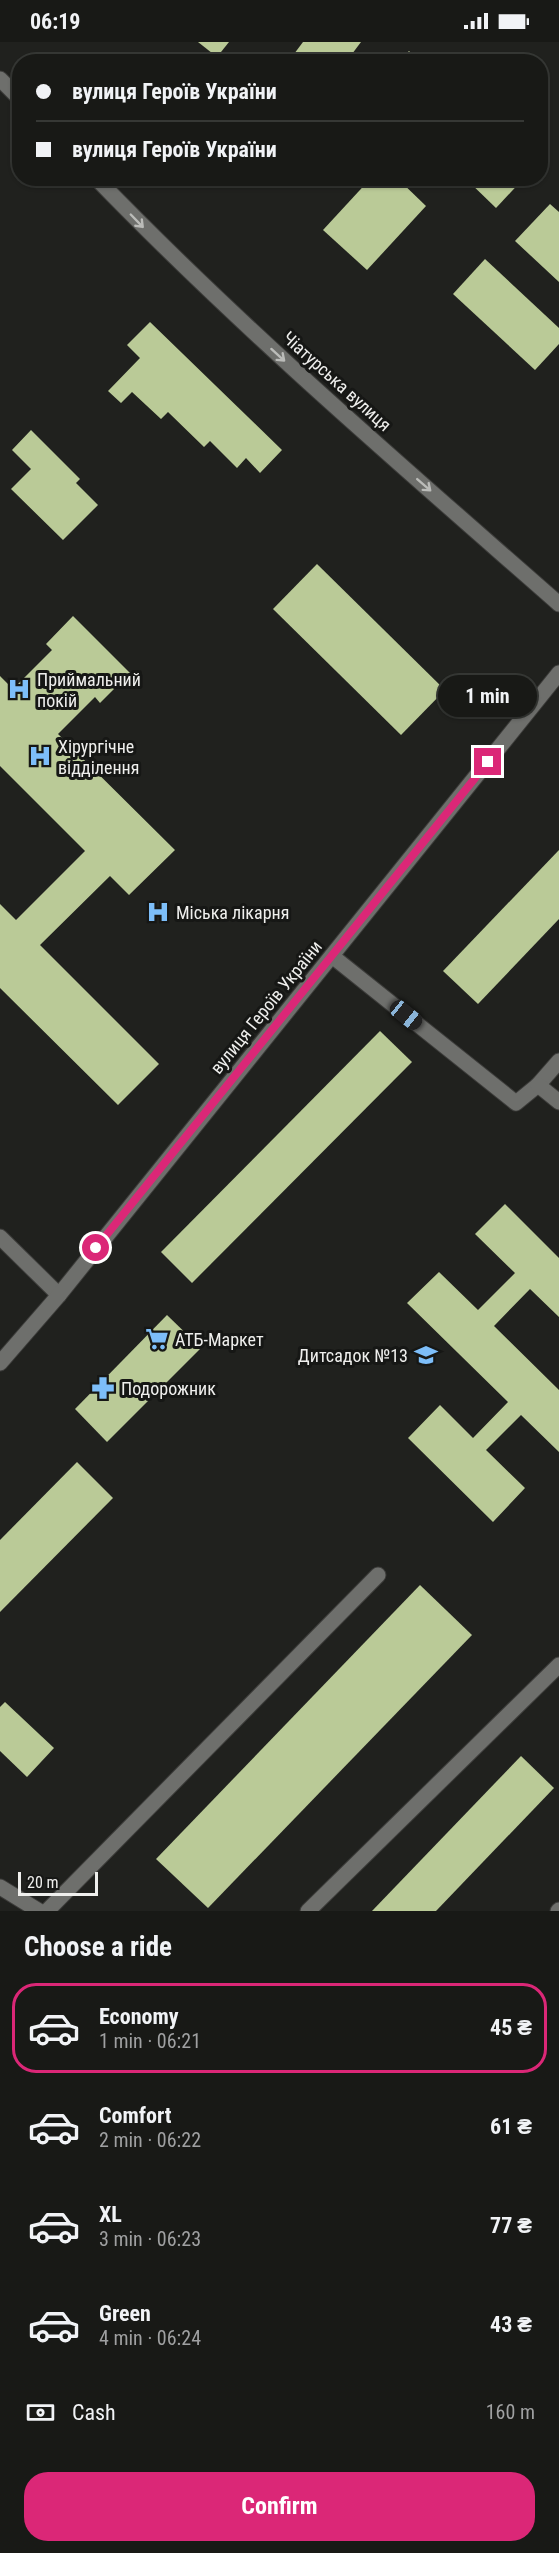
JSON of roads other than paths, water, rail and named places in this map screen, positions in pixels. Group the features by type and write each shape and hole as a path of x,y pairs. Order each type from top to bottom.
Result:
{"street":[{"path":"0,79 12,91"},
{"name":"Чіатурська вулиця","path":"104,186 166,250 270,347 559,604"},
{"name":"вулиця Героїв України","path":"0,1363 58,1295 559,673"},
{"path":"332,956 516,1104 538,1085 559,1061"},
{"path":"538,1085 559,1102"},
{"path":"0,1237 58,1295"},
{"path":"46,1911 378,1575"},
{"path":"308,1911 559,1665"},
{"path":"0,1887 39,1911"}],"place":[{"name":"Приймальний покій","path":"19,689"},
{"name":"Хірургічне відділення","path":"40,756"},
{"name":"Мiська лiкарня","path":"158,912"},
{"name":"АТБ-Маркет","path":"157,1339"},
{"name":"Дитсадок №13","path":"426,1355"},
{"name":"Подорожник","path":"103,1388"}]}
